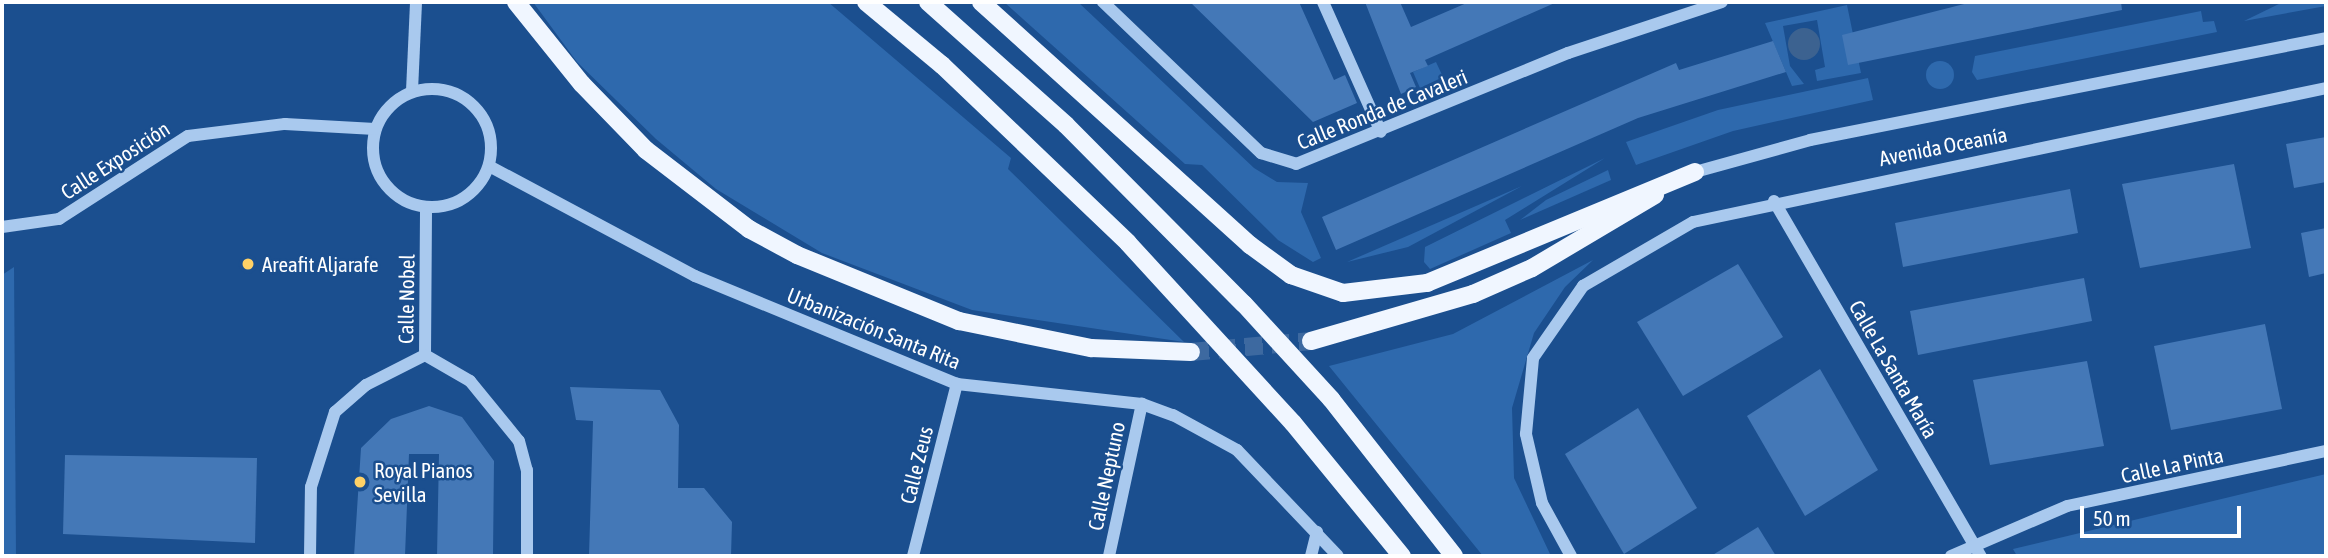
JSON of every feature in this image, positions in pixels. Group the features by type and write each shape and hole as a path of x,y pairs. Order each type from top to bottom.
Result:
{"main road":[{"path":"516,2 582,84 646,150 749,229 797,255 959,321 1091,348 1191,352"},
{"path":"866,2 942,65 1128,243 1293,423 1402,556"},
{"path":"928,2 1066,125 1244,304 1331,398 1454,556"},
{"path":"981,2 1250,245 1291,275 1343,293 1427,283 1695,172"},
{"path":"1311,341 1427,312 1497,284 1695,172"}],"street":[{"path":"412,91 416,2"},
{"name":"Calle Ronda de Cavaleri","path":"1103,2 1272,160 1309,162 1569,53 1722,2"},
{"path":"1323,2 1381,132"},
{"path":"1695,172 1810,140 2326,38"},
{"name":"Avenida Oceanía","path":"1571,556 1542,503 1526,434 1532,358 1583,286 1693,222 1774,201 2326,88"},
{"path":"449,90 466,99 489,128 489,166 465,198 426,208 394,194 382,181 374,164 375,129 390,107 412,91 449,90"},
{"name":"Calle Exposición","path":"2,228 59,219 188,136 285,124 375,129"},
{"name":"Urbanización Santa Rita","path":"489,166 695,276 957,384 1142,404 1237,450 1317,532"},
{"name":"Calle La Santa María","path":"1774,201 1981,556"},
{"name":"Calle Nobel","path":"426,208 425,355 470,380 519,441 527,470 527,556"},
{"path":"310,556 311,487 335,412 366,385 425,355"},
{"name":"Calle Zeus","path":"913,556 957,384"},
{"name":"Calle Neptuno","path":"1109,556 1142,404"},
{"name":"Calle La Pinta","path":"1951,556 1973,543 2067,506 2326,451"},
{"path":"1311,556 1317,532"},
{"path":"1317,532 1338,556"}],"shaded area":[{"path":"533,2 828,2 1011,158 1008,169 1184,342 972,310 822,253 716,189 656,139 577,62"},
{"path":"1004,2 1078,2 1254,168 1277,182 1308,183 1301,212 1321,258 1313,262 1278,240 1202,165 1185,164"},
{"path":"2283,2 2326,2 2326,6 2244,21"},
{"path":"1847,5 1861,73 1817,81 1815,70 1825,67 1817,20 1783,26 1790,66 1804,84 1792,86 1765,23"},
{"path":"2201,11 2203,22 2214,21 2217,32 1977,80 1972,72 1975,56"},
{"path":"1804,28 1815,33 1820,44 1815,55 1804,60 1793,55 1788,44 1793,33"},
{"path":"1940,61 1950,65 1954,75 1950,85 1940,89 1930,85 1926,75 1930,65"},
{"path":"1436,62 1443,77 1420,88 1413,72"},
{"path":"1868,78 1873,100 1733,131 1636,165 1626,142 1718,110"},
{"path":"1605,158 1505,220 1511,233 1430,269 1424,262 1425,247"},
{"path":"1608,170 1611,180 1520,220 1546,200"},
{"path":"1522,186 1408,247 1347,262"},
{"path":"1593,260 1565,287 1534,333 1512,408 1514,478 1551,556 1483,556 1329,366 1453,334"},
{"path":"14,267 16,556 2,556 2,275"},
{"path":"2326,474 2326,556 2017,556 2013,549"}],"building":[{"path":"1190,2 1299,2 1334,80 1345,75 1357,103 1313,122"},
{"path":"1365,2 1400,2 1411,27 1469,2 1557,2 1425,60 1428,66 1410,73 1416,87 1401,94"},
{"path":"1972,2 2121,2 2122,10 1848,65 1842,35"},
{"path":"1773,41 1786,72 1638,118 1336,250 1322,217 1676,63 1679,70"},
{"path":"2326,137 2326,182 2294,188 2286,144"},
{"path":"2234,164 2251,248 2140,268 2122,184"},
{"path":"2070,189 2078,233 1903,267 1895,223"},
{"path":"2326,228 2326,273 2309,277 2301,233"},
{"path":"1738,264 1783,337 1683,396 1637,322"},
{"path":"2084,278 2092,321 1918,355 1910,311"},
{"path":"2265,324 2282,409 2171,430 2154,346"},
{"path":"2087,361 2104,446 1990,465 1973,380"},
{"path":"1820,369 1878,470 1805,516 1747,416"},
{"path":"570,387 660,390 679,425 678,488 704,488 732,522 731,556 589,556 593,421 576,420"},
{"path":"429,406 462,417 494,461 493,556 437,556 439,454 409,454 405,556 354,556 361,448 391,419"},
{"path":"1638,408 1697,508 1624,554 1565,454"},
{"path":"65,455 257,458 255,543 63,534"},
{"path":"1758,527 1776,556 1711,556"}],"tunnel":[{"path":"1191,352 1311,341"}],"place":[{"name":"Areafit Aljarafe","path":"248,264"},
{"name":"Royal Pianos Sevilla","path":"360,482"}]}
